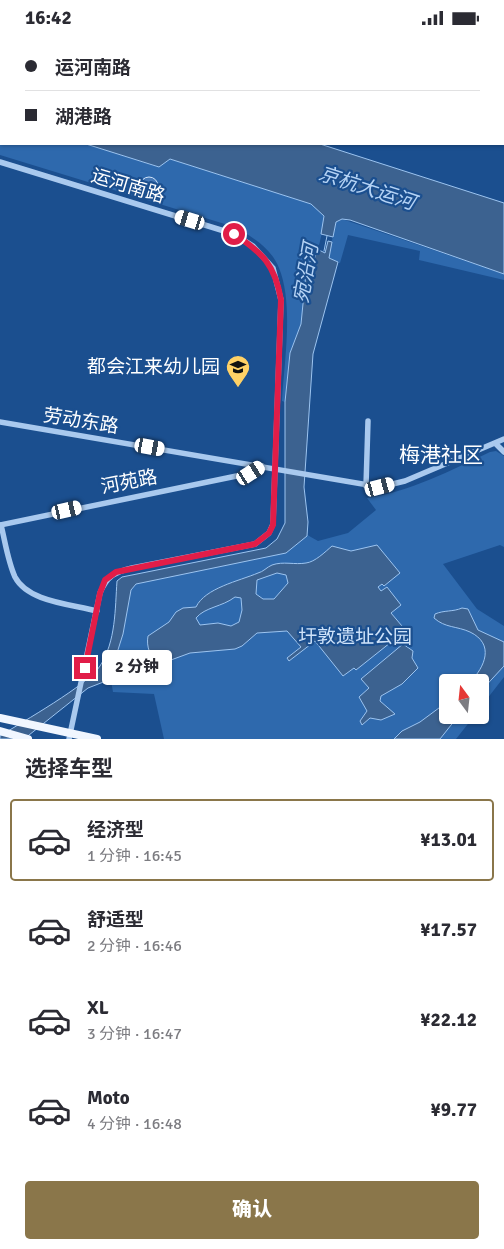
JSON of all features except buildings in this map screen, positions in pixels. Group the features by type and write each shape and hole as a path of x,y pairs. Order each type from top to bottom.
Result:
{"main road":[{"path":"3,719 70,736 97,739"},
{"path":"0,731 26,739"}],"street":[{"name":"运河南路","path":"0,162 234,234 253,246 273,268 281,300 273,525 269,533 255,544 116,572 105,580 100,593 84,677 70,736"},
{"path":"366,485 368,421"},
{"name":"劳动东路","path":"0,422 380,487 405,481 501,443"},
{"path":"501,443 504,453"},
{"name":"河苑路","path":"1,525 251,473 262,466"},
{"path":"1,525 14,575 23,589 36,597 97,611"}],"green space":[{"path":"0,145 89,145 158,167 170,159 311,204 323,215 323,230 316,256 307,263 301,324 290,353 285,402 282,401 287,334 284,283 275,260 265,247 243,232 228,225 0,155"},
{"path":"342,219 504,274 504,280 419,260 420,251 348,235 340,263 329,258 329,254 336,222"},
{"name":"圩敦遗址公园","path":"496,451 504,456 504,547 500,545 443,564 477,609 504,626 504,677 489,696 489,674 439,674 439,724 468,724 456,739 164,739 154,694 113,692 110,675 123,634 131,590 136,584 284,546 293,527 318,541 348,533 376,510 367,498 415,486"}],"water":[{"name":"京杭大运河","path":"89,145 323,145 504,203 504,274 350,220 342,219 336,222 333,237 321,234 324,216 311,204 170,159 159,167"},
{"path":"328,241 332,242 329,258 338,262 313,354 304,487 308,522 307,536 286,553 136,584 131,590 123,634 110,675 106,681 88,688 24,739 0,739 0,736 54,703 82,683 100,666 112,636 117,581 122,577 266,548 277,539 285,523 285,402 290,353 301,324 307,263 314,260 317,249 325,253"},
{"path":"377,545 400,573 384,586 382,584 378,587 381,591 387,587 401,605 391,613 402,626 396,631 400,635 356,670 354,668 343,676 315,641 289,661 287,658 301,647 287,631 257,633 242,646 235,649 190,653 160,664 151,656 148,648 148,636 169,622 176,612 183,608 196,607 200,600 215,590 260,572 272,565 313,561 332,546 351,551","holes":["277,573 286,575 288,583 274,599 263,599 256,594 257,580","235,597 241,598 242,610 239,622 231,626 218,623 200,625 196,618 200,614"]},
{"path":"468,609 478,630 504,642 504,666 489,682 489,674 477,674 485,656 483,643 478,637 465,630 442,624 434,618 435,614"},
{"path":"403,644 413,651 412,658 418,668 402,684 381,696 380,701 395,714 381,720 370,718 362,725 360,721 367,711 359,697 369,688 361,679"},
{"path":"439,708 439,724 452,724 440,739 394,739 402,731 420,722"}],"waterway":[{"name":"宛沿河","path":"324,251 327,236"}],"place":[{"name":"都会江来幼儿园","path":"238,388"}],"district":[{"name":"梅港社区","path":"441,455"}],"route":[{"path":"85,668 100,593 105,580 116,572 132,568 255,544 269,533 273,525 281,300 273,268 253,246 234,234"}]}
